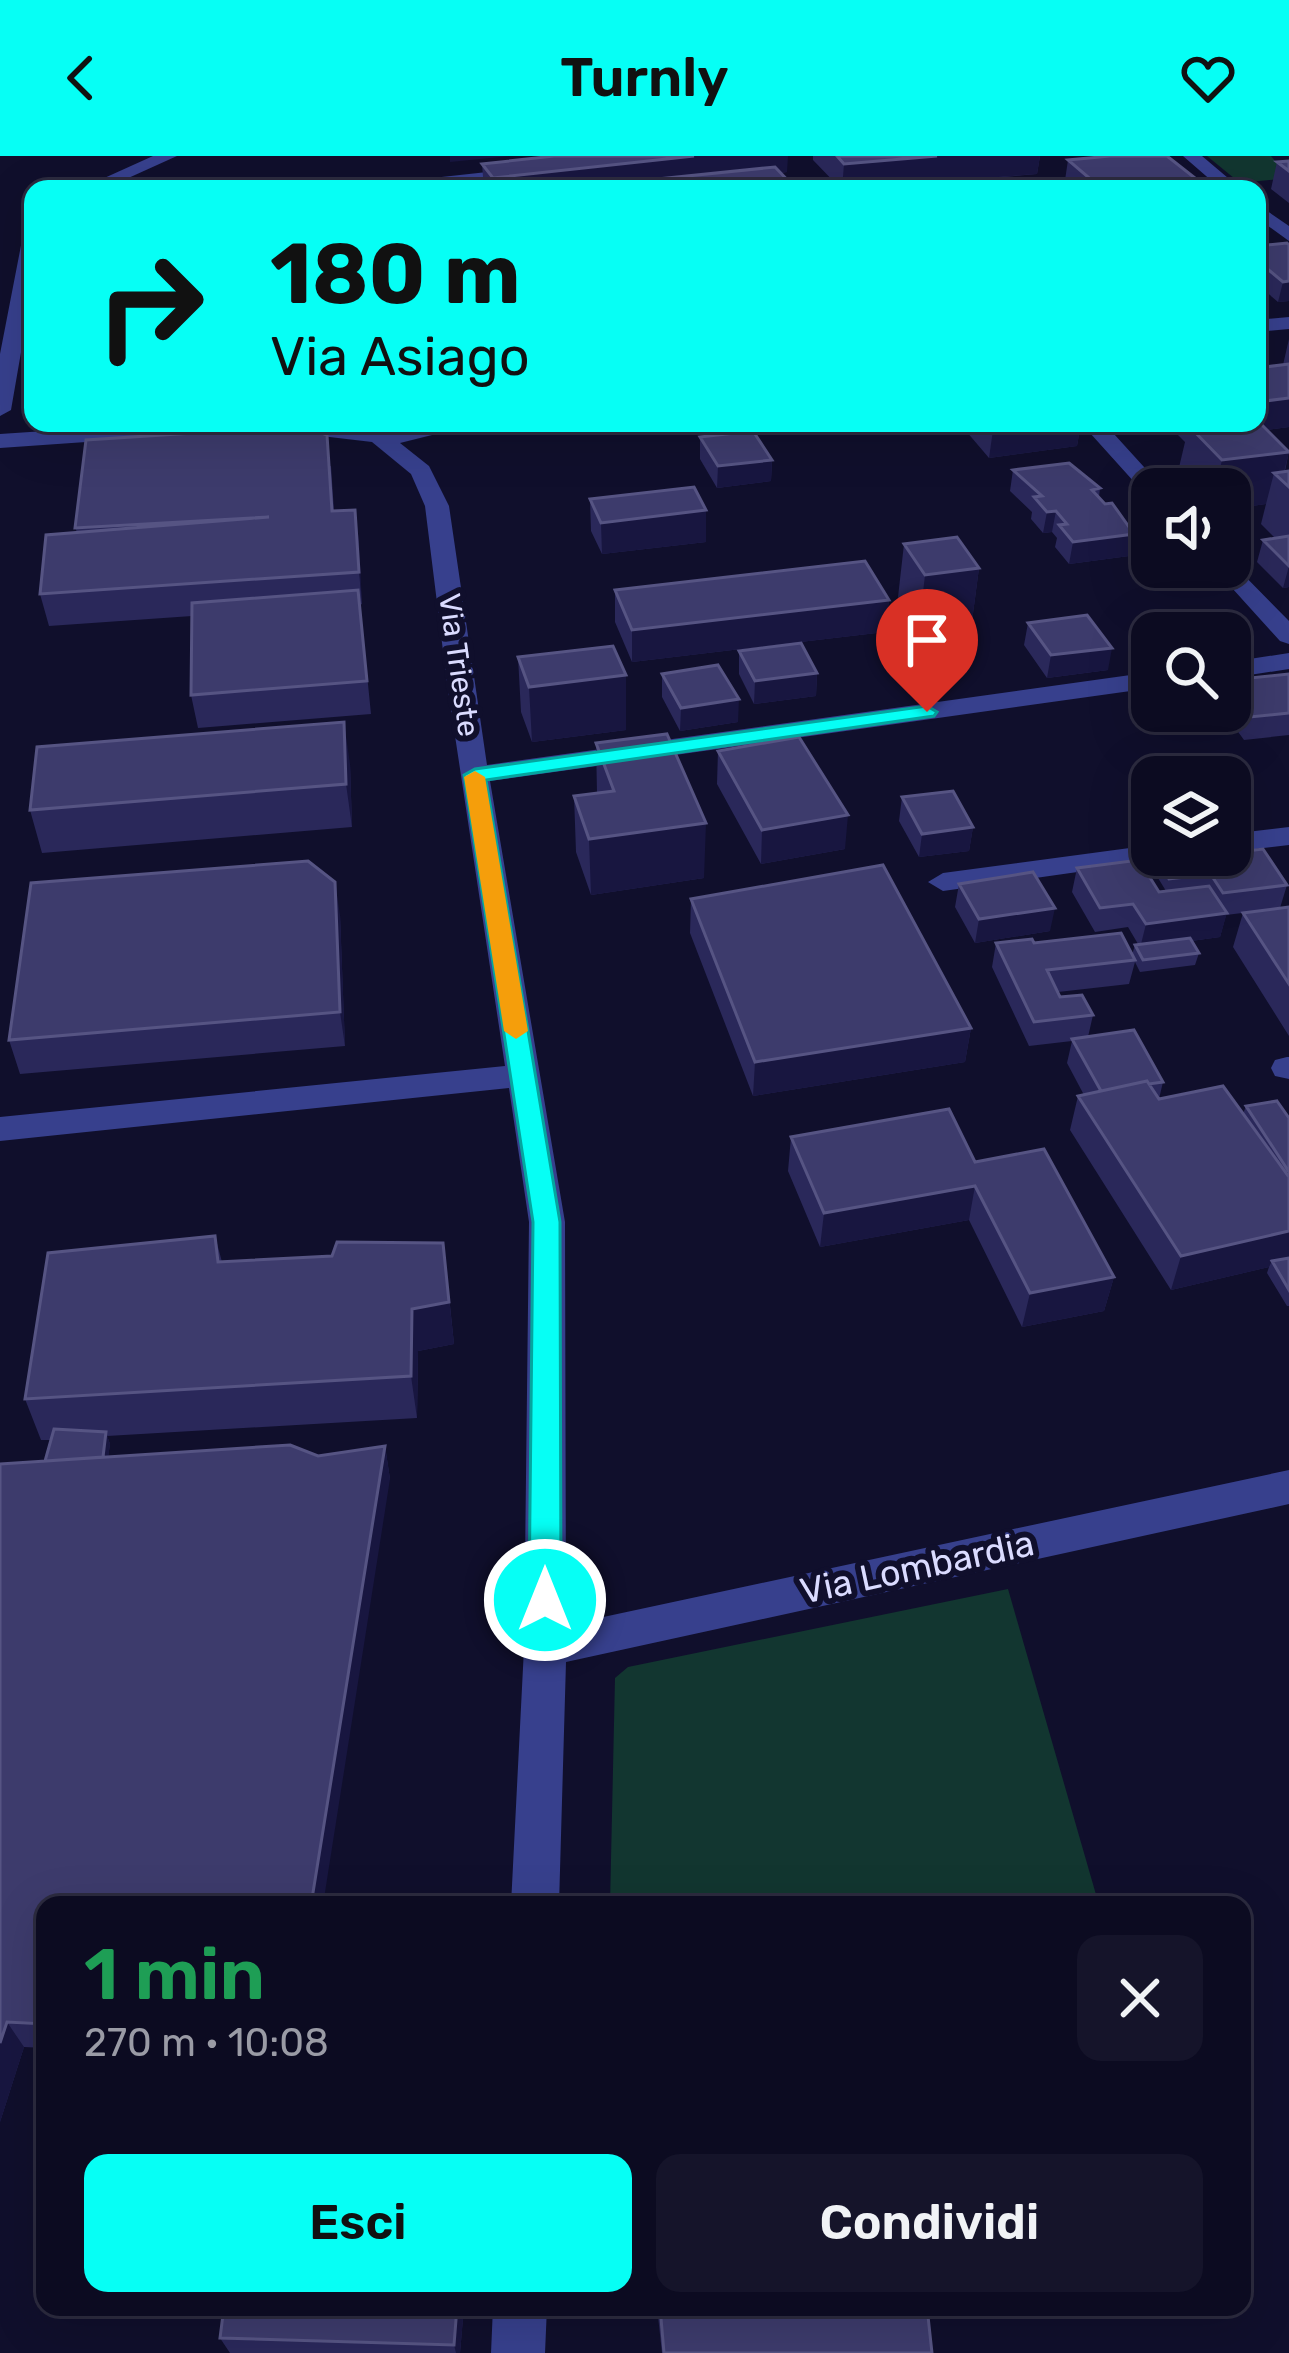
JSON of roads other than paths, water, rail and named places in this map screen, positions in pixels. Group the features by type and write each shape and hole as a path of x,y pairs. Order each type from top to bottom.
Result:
{"street":[{"path":"111,180 168,156"},
{"path":"1192,156 1221,180"},
{"path":"427,180 549,171"},
{"path":"0,410 24,279"},
{"path":"0,441 147,432"},
{"path":"369,432 421,471"},
{"path":"380,432 408,436 418,432"},
{"path":"421,471 421,454 432,432"},
{"path":"1100,432 1134,468"},
{"name":"Via Trieste","path":"421,471 437,506 547,1222 545,1648 535,1896"},
{"path":"1245,588 1289,636"},
{"path":"1251,667 1289,661"},
{"path":"475,775 1131,683"},
{"path":"1251,841 1289,836"},
{"path":"943,882 1131,857"},
{"path":"0,1129 523,1075"},
{"name":"Via Lombardia","path":"545,1648 1289,1487"},
{"path":"518,2353 520,2316"}]}
